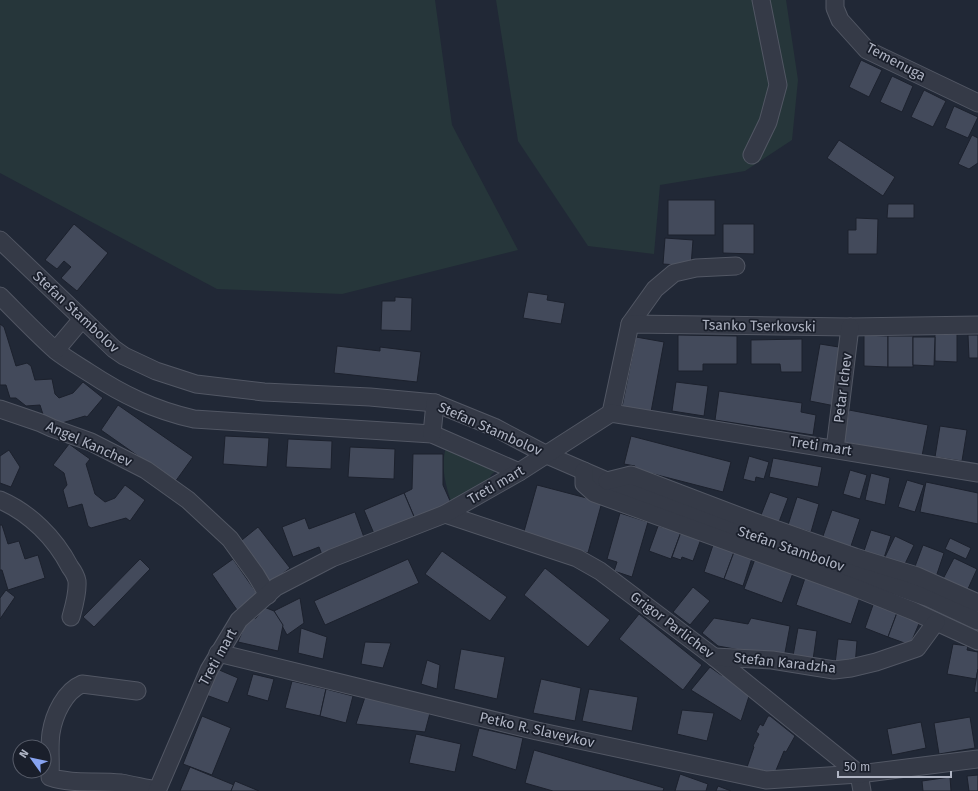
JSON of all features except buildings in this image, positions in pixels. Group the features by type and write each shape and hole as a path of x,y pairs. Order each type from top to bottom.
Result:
{"street":[{"path":"752,155 768,122 778,85 761,0"},
{"name":"Temenuga","path":"835,0 835,8 840,20 867,50 978,103"},
{"name":"Stefan Stambolov","path":"0,240 114,348 124,356 160,373 196,384 264,392 370,397 435,403 494,427 547,455 607,481 749,534 929,598 978,621"},
{"path":"611,413 630,324 655,289 674,273 696,268 736,266"},
{"name":"Stefan Stambolov","path":"0,296 56,350 90,374 128,397 158,408 194,419 432,434 519,472"},
{"path":"56,350 82,319"},
{"name":"Tsanko Tserkovski","path":"630,324 850,327 978,325"},
{"name":"Petar Ichev","path":"835,449 850,327"},
{"path":"432,434 435,403"},
{"name":"Angel Kanchev","path":"4,407 42,422 52,428 91,442 146,470 182,495 230,539 256,575 268,595"},
{"name":"Treti mart","path":"157,790 209,670 218,653 239,620 276,587 332,558 445,514 547,455 611,413 978,472"},
{"path":"584,471 584,484 594,493 853,587 913,611 978,640"},
{"path":"607,481 631,475 752,521 855,557 917,576 978,603"},
{"path":"0,500 8,503 31,519 52,539 63,553 77,580 75,605 71,617"},
{"name":"Grigor Parlichev","path":"445,514 577,558 600,571 714,657 860,783"},
{"name":"Stefan Karadzha","path":"714,657 772,660 834,670 851,668 876,662 917,648 936,622"},
{"name":"Petko R. Slaveykov","path":"218,653 762,786 860,783 978,759"},
{"path":"137,691 82,684 75,687 64,700 56,715 52,732 50,777 64,780 120,783 157,790"}],"shaded area":[{"path":"0,0 435,0 452,125 518,250 342,294 217,289 0,173"},
{"path":"496,0 786,0 798,80 792,140 745,171 660,185 654,254 588,246 518,141"},
{"path":"446,447 498,469 492,474 483,487 452,505 446,484 444,469 444,454"}]}
